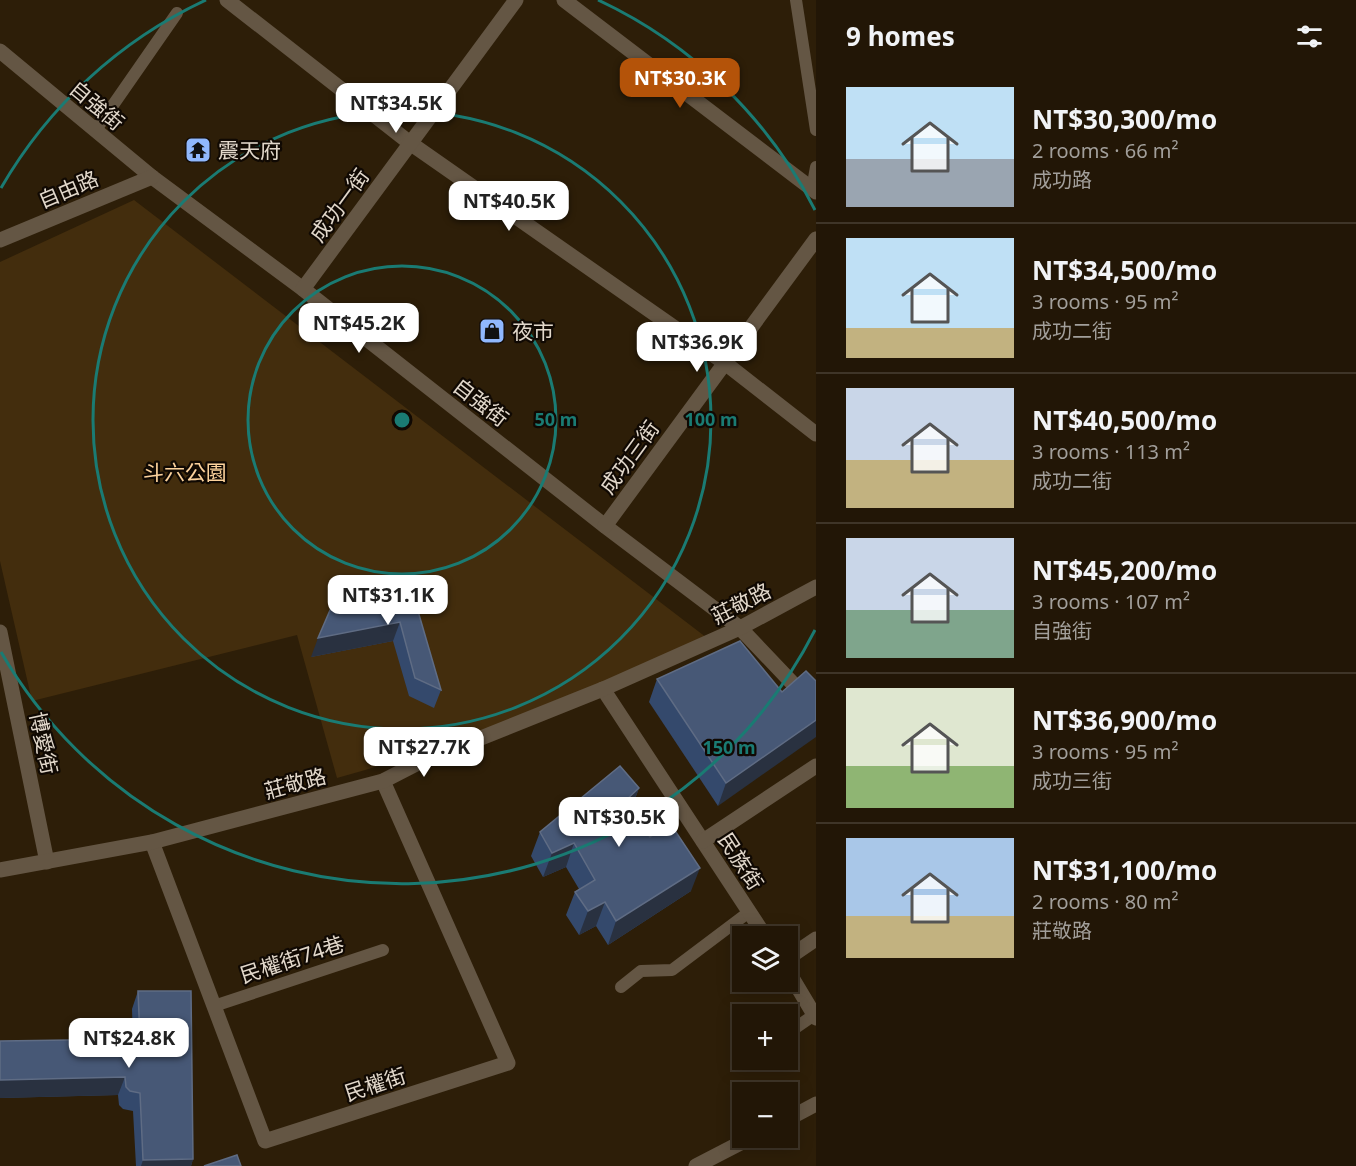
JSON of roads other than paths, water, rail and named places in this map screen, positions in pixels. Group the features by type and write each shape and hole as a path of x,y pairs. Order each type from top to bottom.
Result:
{"street":[{"path":"226,0 410,143 725,363 816,434"},
{"name":"成功一街","path":"303,289 516,0"},
{"path":"564,0 814,191"},
{"name":"自強街","path":"0,51 152,177 303,289 604,526 740,628"},
{"name":"自由路","path":"0,240 152,177"},
{"name":"成功三街","path":"604,526 816,239"},
{"name":"莊敬路","path":"0,870 152,842 383,781 426,759 603,689 740,628 816,587"},
{"path":"740,628 816,708"},
{"name":"博愛街","path":"0,632 47,862"},
{"name":"民族街","path":"603,689 758,926"},
{"path":"703,841 816,766"},
{"name":"民權街","path":"152,842 265,1141 508,1063 383,781"},
{"path":"798,951 816,939"},
{"path":"798,988 815,1017"},
{"path":"798,1114 816,1104"},
{"path":"696,1166 732,1147"}],"lane":[{"path":"796,0 816,130"},
{"path":"96,131 177,13"},
{"path":"814,191 816,167"},
{"path":"621,987 641,971 672,970 749,912"},
{"name":"民權街74巷","path":"214,1006 383,950"},
{"path":"798,1027 815,1017"}],"place":[{"name":"震天府","path":"198,150"},
{"name":"夜市","path":"492,331"}],"park label":[{"name":"斗六公園","path":"185,472"}]}
